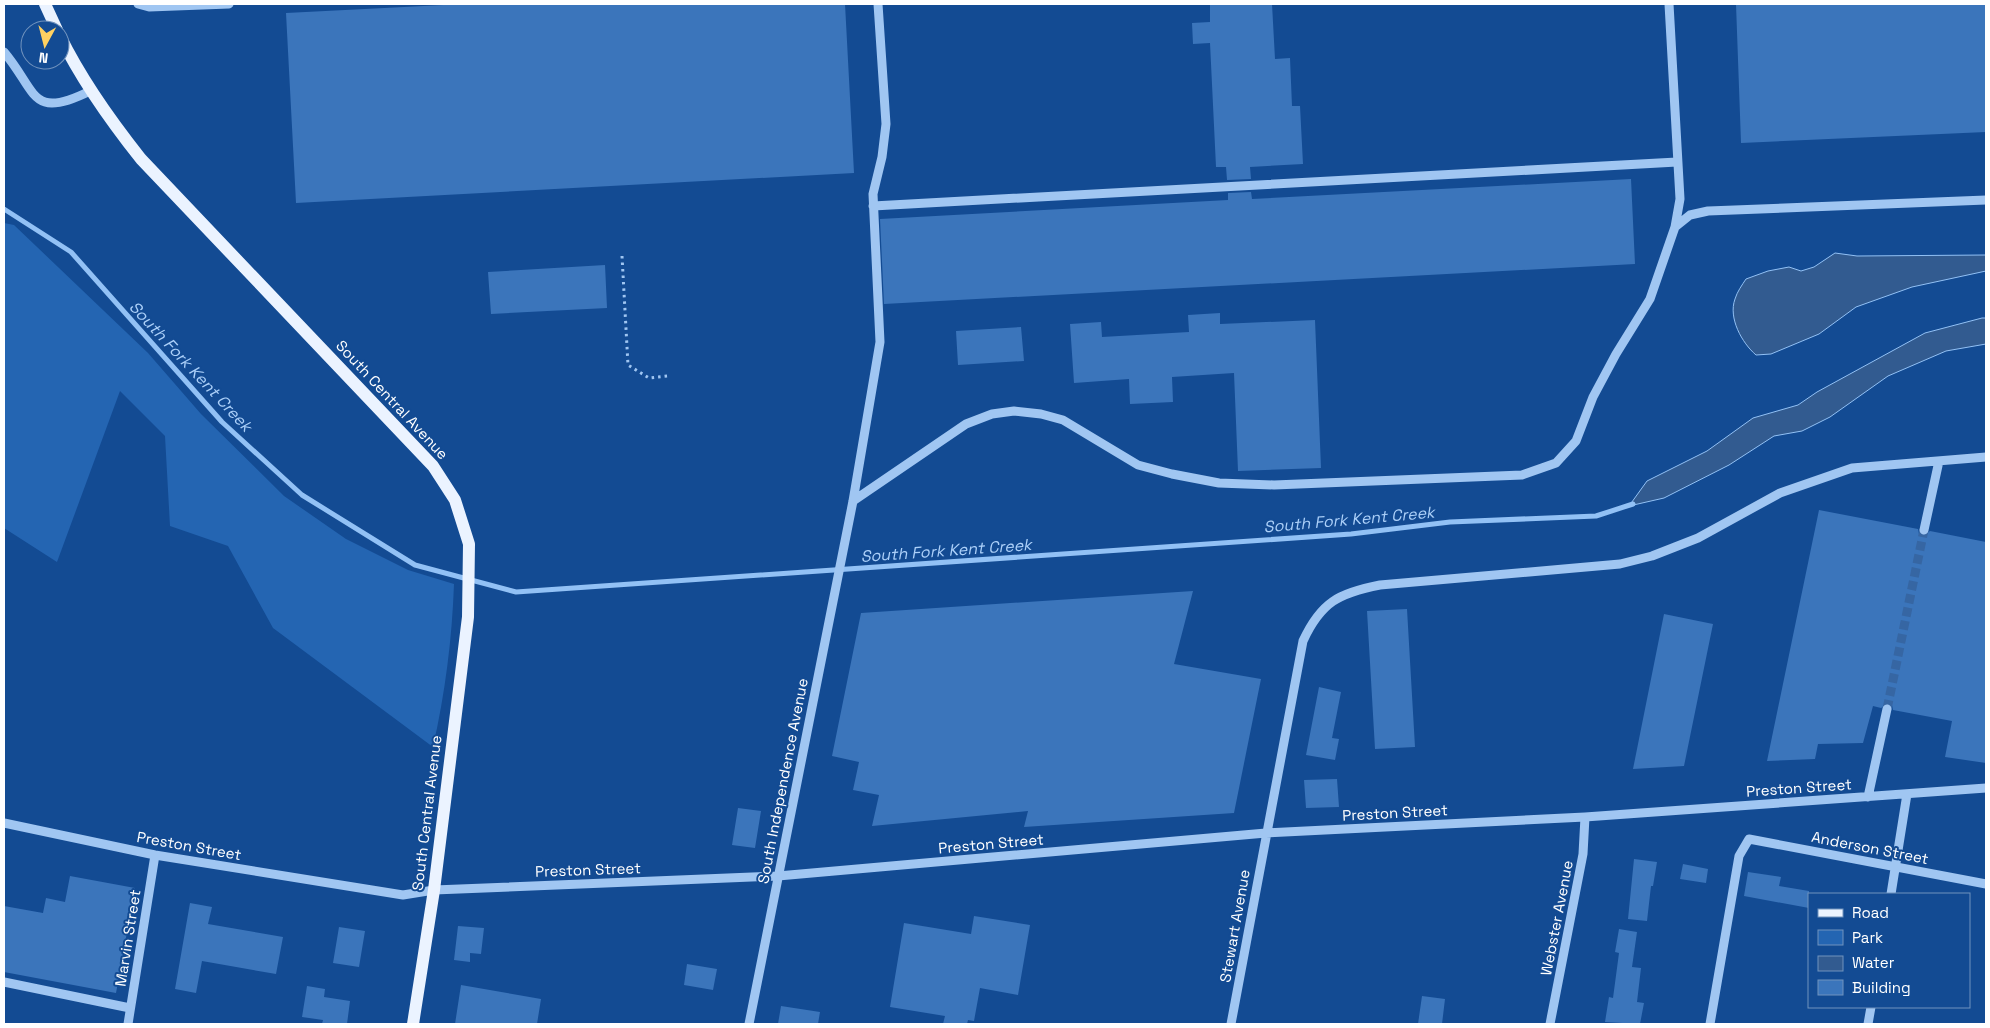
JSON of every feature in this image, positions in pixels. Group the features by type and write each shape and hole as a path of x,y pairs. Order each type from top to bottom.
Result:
{"main road":[{"path":"45,4 52,20"},
{"name":"South Central Avenue","path":"70,54 106,116 141,159 433,466 455,500 469,544 468,617 434,890 413,1024"}],"street":[{"path":"138,4 149,8 229,4"},
{"name":"South Independence Avenue","path":"749,1024 853,501 880,342 873,194 882,157 886,124 878,4"},
{"path":"853,501 966,424 992,414 1014,412 1041,414 1062,420 1138,465 1219,483 1274,486 1504,477 1540,470 1556,463 1576,441 1593,397 1616,354 1650,299 1674,227 1680,199 1676,162 1669,4"},
{"path":"4,52 34,96 48,104 67,102 90,90"},
{"path":"873,206 1676,162"},
{"path":"1674,227 1690,214 1708,211 1986,200"},
{"name":"Stewart Avenue","path":"1232,1024 1303,641 1314,619 1332,601 1353,590 1380,585 1620,564 1652,556 1698,538 1780,493 1852,468 1986,457"},
{"path":"1924,530 1939,461"},
{"path":"1868,797 1887,709"},
{"name":"Preston Street","path":"4,823 155,856 403,895 434,890 778,876 1266,834 1585,817 1986,788"},
{"path":"1891,893 1907,794"},
{"name":"Webster Avenue","path":"1550,1024 1583,854 1585,817"},
{"name":"Anderson Street","path":"1710,1024 1739,856 1749,839 1986,884"},
{"name":"Marvin Street","path":"128,1024 155,856"},
{"path":"4,982 130,1008"},
{"path":"1868,1024 1871,1008"}],"path":[{"path":"622,256 628,365 649,378 668,376"}],"green space":[{"path":"4,223 14,225 148,353 201,414 284,496 346,539 408,570 454,584 452,626 447,666 433,747 273,628 228,546 170,526 165,436 120,391 57,562 4,528"}],"water":[{"path":"1835,253 1857,256 1986,255 1986,271 1912,287 1856,307 1819,334 1771,354 1756,355 1741,337 1733,314 1736,296 1746,279 1768,271 1789,267 1801,271 1814,267"},
{"path":"1986,318 1986,344 1946,351 1888,376 1830,417 1802,431 1774,436 1729,465 1664,498 1629,506 1647,481 1707,451 1753,418 1798,405 1817,392 1925,333"}],"building":[{"path":"463,4 845,4 854,173 296,203 286,13"},
{"path":"1210,4 1272,4 1275,59 1290,58 1292,106 1300,106 1303,164 1250,167 1251,179 1227,180 1226,167 1216,167 1210,43 1193,44 1192,23 1210,22"},
{"path":"1736,4 1986,4 1986,132 1741,143"},
{"path":"1631,179 1635,264 884,304 880,219 1228,200 1228,193 1251,192 1252,199"},
{"path":"605,265 607,308 491,314 488,272"},
{"path":"1220,313 1220,324 1315,320 1321,468 1238,471 1234,373 1172,377 1173,402 1130,404 1129,379 1074,383 1070,324 1101,322 1102,337 1189,332 1188,315"},
{"path":"1021,327 1024,361 958,365 956,331"},
{"path":"1819,510 1918,529 1919,534 1923,536 1930,531 1986,542 1986,763 1945,757 1952,721 1893,710 1892,705 1888,703 1881,708 1873,706 1863,743 1818,744 1815,759 1767,761"},
{"path":"1193,591 1174,664 1261,679 1234,813 1024,827 1028,811 872,826 879,795 853,790 859,762 832,756 861,613"},
{"path":"1407,609 1415,747 1375,749 1367,611"},
{"path":"1664,614 1713,624 1684,766 1633,769"},
{"path":"1319,687 1341,692 1332,738 1339,739 1335,760 1306,755"},
{"path":"1337,779 1339,807 1306,808 1304,780"},
{"path":"738,808 761,811 755,848 732,845"},
{"path":"1634,859 1657,862 1653,886 1651,886 1647,921 1628,919"},
{"path":"1683,864 1708,869 1706,883 1680,879"},
{"path":"1748,872 1781,877 1779,886 1809,891 1808,908 1744,896"},
{"path":"70,876 135,888 116,993 4,972 4,906 43,913 46,898 65,902"},
{"path":"190,903 212,907 208,924 283,937 276,974 202,961 196,993 175,989"},
{"path":"974,916 1030,925 1018,995 980,988 974,1021 968,1020 967,1024 943,1024 945,1016 890,1007 904,923 971,934"},
{"path":"458,926 484,928 481,954 470,953 470,962 454,960"},
{"path":"339,927 365,931 359,967 333,963"},
{"path":"1619,929 1637,932 1632,967 1641,968 1637,1002 1644,1003 1640,1024 1605,1022 1609,997 1613,998 1619,953 1615,952"},
{"path":"687,964 717,969 713,990 684,985"},
{"path":"461,985 541,999 537,1024 455,1024"},
{"path":"307,986 325,989 324,997 350,1001 347,1024 322,1024 323,1020 302,1017"},
{"path":"1422,996 1445,999 1442,1024 1418,1024"},
{"path":"781,1006 820,1012 818,1024 778,1024"}],"waterway":[{"name":"South Fork Kent Creek","path":"4,209 71,252 222,422 302,495 415,565 516,592 1351,534 1450,522 1596,516 1633,504"}],"tunnel":[{"path":"1887,709 1924,530"}]}
